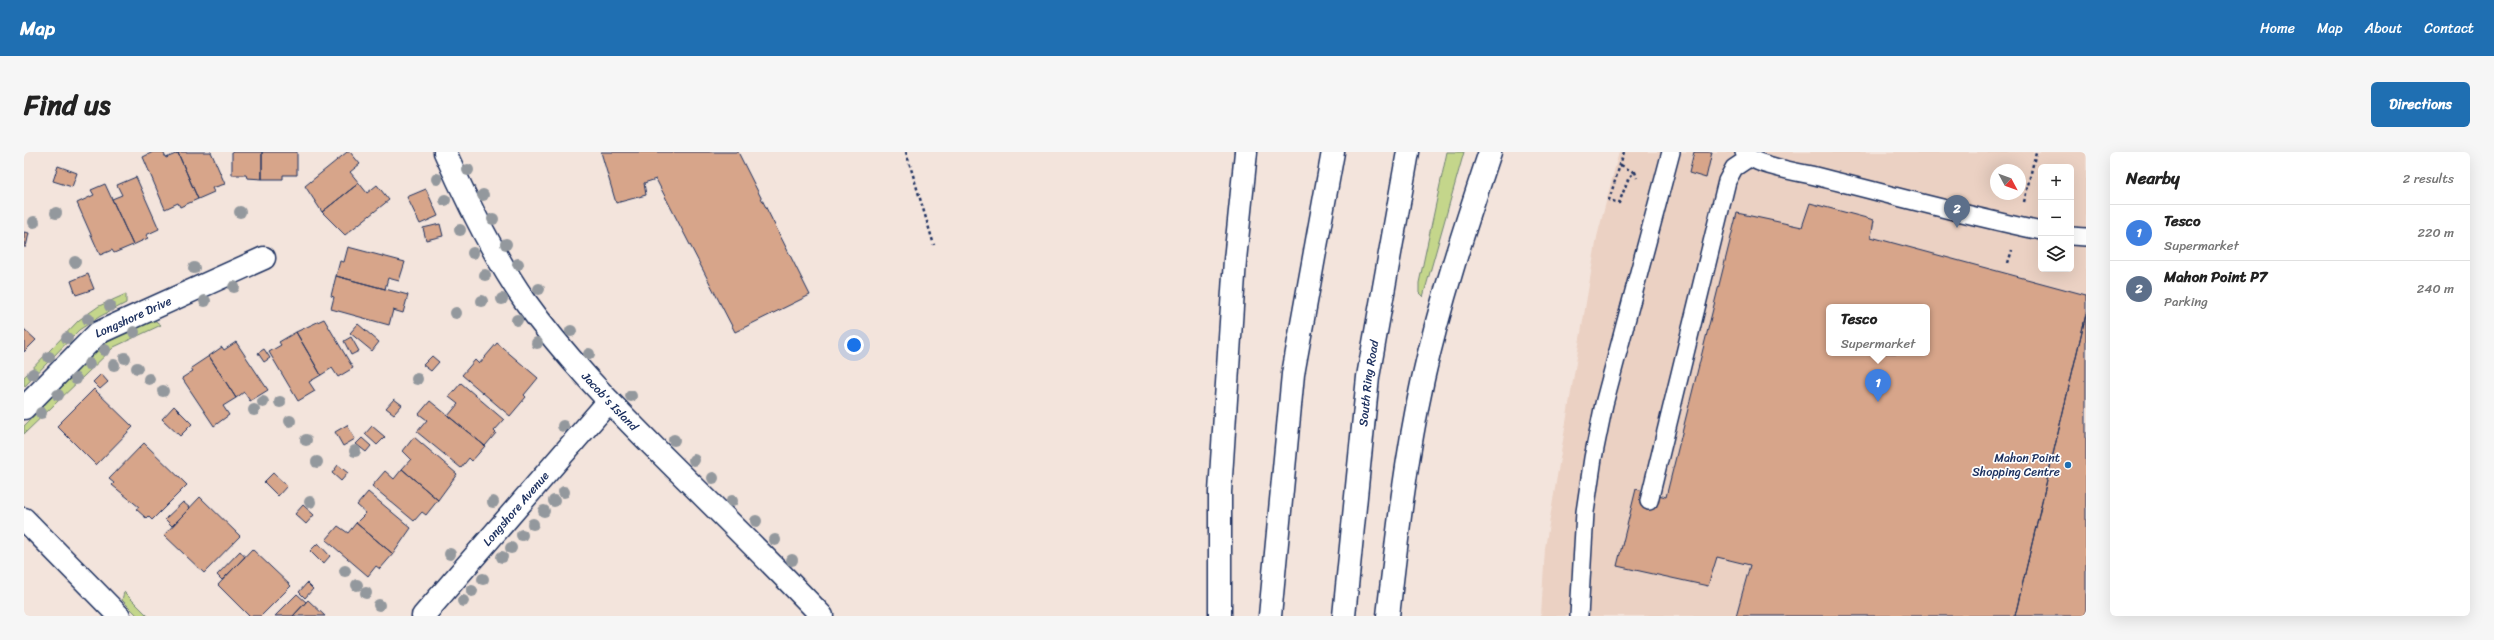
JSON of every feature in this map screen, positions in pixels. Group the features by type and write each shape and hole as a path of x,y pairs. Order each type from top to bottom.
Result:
{"main road":[{"name":"Jacob's Island","path":"445,152 479,224 525,301 562,350 609,401 822,616"},
{"path":"1220,616 1221,485 1235,260 1246,152"},
{"path":"1270,616 1293,374 1333,152"},
{"name":"South Ring Road","path":"1344,616 1368,377 1408,152"},
{"path":"1388,616 1397,531 1423,380 1460,243 1490,152"},
{"name":"Longshore Drive","path":"24,408 98,333 264,258"},
{"name":"Longshore Avenue","path":"422,616 609,401"},
{"path":"24,519 119,616"}],"lane":[{"path":"1579,616 1585,512 1593,458 1606,396 1671,152"},
{"path":"1649,501 1727,181 1734,168 1746,155 1968,215 2038,230"},
{"path":"2074,236 2086,237"}],"path":[{"path":"906,152 934,245"},
{"path":"1624,152 1609,200 1619,203 1629,177 1635,172 1638,179 1662,182"}],"shaded area":[{"path":"1619,152 2086,152 2086,616 1541,616 1545,548 1597,237"}],"green space":[{"path":"1447,152 1464,152 1423,297 1419,293 1419,283"},
{"path":"126,294 126,303 99,317 79,330 24,387 24,377 79,320 99,306"},
{"path":"153,319 161,325 114,347 24,434 24,426 102,345"},
{"path":"124,592 148,616 138,616 122,600"}],"building":[{"path":"153,152 163,152 166,158 178,153 198,199 180,207 178,203 165,209 143,157"},
{"path":"211,152 225,184 212,188 214,192 198,199 178,153"},
{"path":"232,152 262,152 262,179 247,178 246,175 232,175"},
{"path":"262,152 297,152 297,175 283,175 283,179 262,179"},
{"path":"347,152 350,152 360,164 350,172 359,183 322,212 305,186"},
{"path":"601,152 738,152 810,295 735,332 656,179 644,183 646,195 616,203"},
{"path":"1694,152 1712,152 1706,178 1689,173"},
{"path":"58,166 77,173 72,187 53,181"},
{"path":"136,177 159,229 146,235 148,238 133,245 112,199 122,195 117,185"},
{"path":"359,183 367,193 377,185 389,200 345,235 322,212"},
{"path":"105,184 133,245 114,253 112,250 100,255 77,203 94,195 91,190"},
{"path":"426,189 438,216 420,224 407,197"},
{"path":"1810,203 1874,220 1871,237 2086,295 2086,314 2015,616 1736,616 1750,565 1717,557 1708,586 1617,566 1636,489 1666,497 1737,213 1802,227"},
{"path":"440,224 443,236 426,240 423,228"},
{"path":"24,232 29,233 26,247 24,247"},
{"path":"348,247 405,262 399,281 388,278 385,289 336,276 340,261 344,262"},
{"path":"88,274 94,289 76,295 71,281"},
{"path":"336,276 408,295 403,313 393,310 389,325 331,309 334,297 331,296"},
{"name":"Mahon Point Shopping Centre","path":"2086,314 2086,616 2015,616"},
{"path":"324,319 353,368 338,377 332,368 321,375 296,332"},
{"path":"358,324 379,342 372,351 350,333"},
{"path":"24,329 36,340 24,352"},
{"path":"296,332 321,375 309,382 315,391 298,401 269,352 281,345 279,342"},
{"path":"351,337 359,351 351,355 344,341"},
{"path":"236,342 268,390 250,401 244,392 236,398 209,356 222,347 224,350"},
{"path":"497,343 538,378 524,395 526,397 510,416 462,375 475,360 479,364"},
{"path":"264,349 270,358 264,362 258,353"},
{"path":"209,356 236,398 223,406 229,415 214,426 182,378 193,371 191,368"},
{"path":"432,356 439,362 431,371 423,365"},
{"path":"101,374 108,382 100,389 93,382"},
{"path":"461,383 504,420 494,431 496,433 485,446 448,416 458,404 449,397"},
{"path":"94,389 133,427 96,465 57,426"},
{"path":"394,399 402,405 394,414 386,408"},
{"path":"430,401 485,446 472,461 469,458 461,468 417,432 427,420 419,414"},
{"path":"174,406 192,424 180,436 162,419"},
{"path":"347,425 355,439 343,446 335,432"},
{"path":"372,426 385,437 377,445 365,434"},
{"path":"414,437 457,474 438,500 402,469 411,459 403,451"},
{"path":"362,438 371,446 366,452 356,444"},
{"path":"144,443 187,485 152,520 148,516 146,518 136,509 139,507 112,485 114,483 109,479"},
{"path":"338,465 348,473 341,481 332,473"},
{"path":"402,469 438,500 426,515 422,512 414,521 372,486 385,471 394,479"},
{"path":"273,473 287,486 278,496 264,482"},
{"path":"368,492 411,528 393,554 356,523 366,513 357,505"},
{"path":"200,497 240,536 204,573 164,535"},
{"path":"183,502 190,508 172,526 165,519"},
{"path":"303,505 314,515 306,524 295,514"},
{"path":"356,523 393,554 380,569 376,566 368,576 326,540 338,526 348,533"},
{"path":"318,543 330,556 323,564 310,551"},
{"path":"252,549 291,586 261,616 249,616 218,585"},
{"path":"240,551 245,557 222,580 217,575"},
{"path":"307,583 313,589 305,598 299,592"},
{"path":"297,594 306,602 293,616 275,616"},
{"path":"308,600 325,616 293,616"}],"place":[{"name":"Mahon Point P7","path":"1957,228"},
{"name":"Tesco","path":"1878,402"},
{"name":"Mahon Point Shopping Centre","path":"2068,465"}]}
